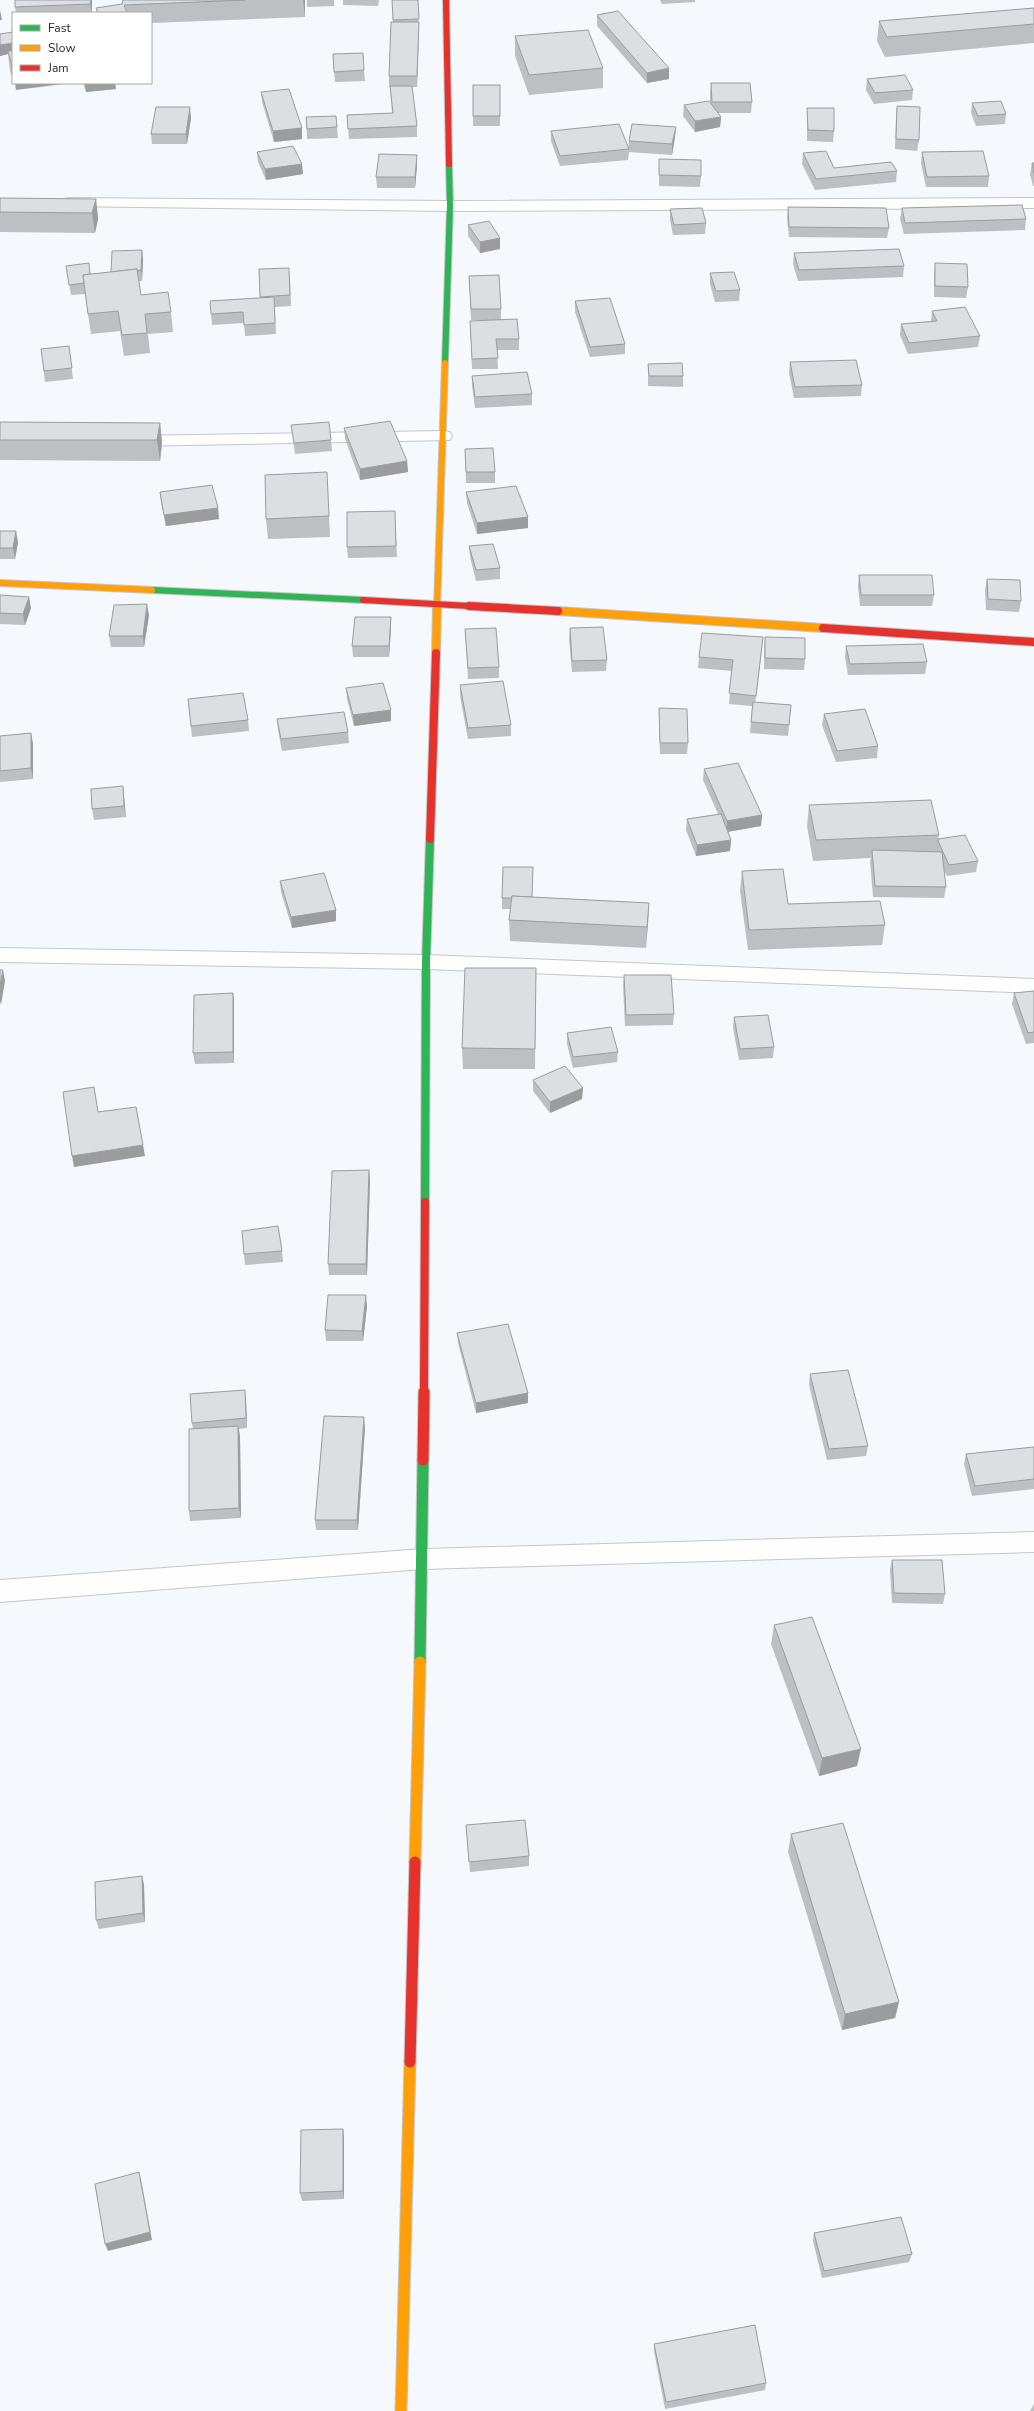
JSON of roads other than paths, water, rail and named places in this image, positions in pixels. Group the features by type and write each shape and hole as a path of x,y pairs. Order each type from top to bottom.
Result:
{"street":[{"path":"401,2411 423,1559 426,962 439,603 450,206 446,0"},
{"path":"55,203 450,206 1034,203"},
{"path":"119,441 444,436"},
{"path":"0,583 439,603 1034,642"},
{"path":"0,955 426,962 1034,986"},
{"path":"0,1591 423,1559 1034,1542"}]}
